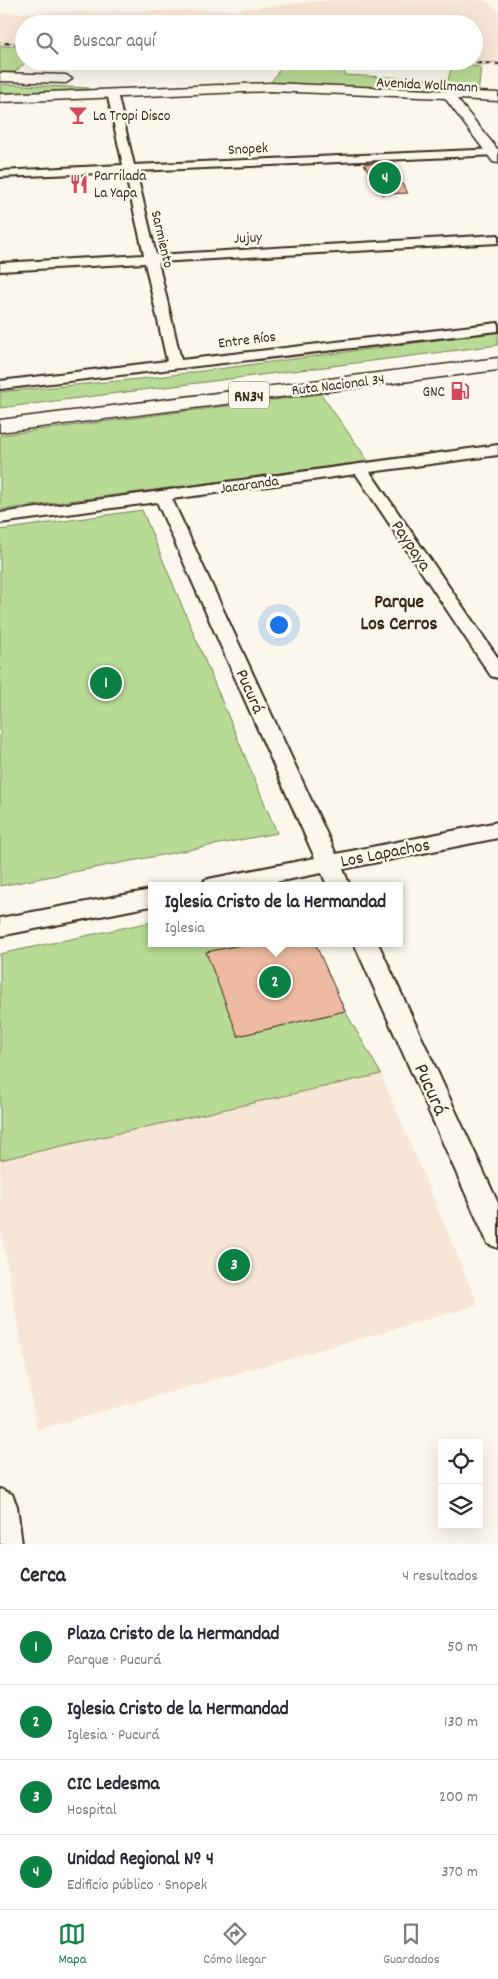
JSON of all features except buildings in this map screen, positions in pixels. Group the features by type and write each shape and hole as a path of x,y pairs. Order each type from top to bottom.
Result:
{"main road":[{"path":"0,76 79,80"},
{"name":"Avenida Wollmann","path":"113,96 109,81 270,87 468,99 498,103"},
{"name":"Avenida Wollmann","path":"113,96 270,87"},
{"name":"Avenida Wollmann","path":"113,96 270,93 451,98"},
{"path":"0,98 113,96"},
{"path":"0,104 113,96"},
{"name":"Avenida Wollmann","path":"468,99 498,97"},
{"path":"451,98 496,154"},
{"path":"468,99 498,138"},
{"name":"Ruta Nacional 34","path":"0,416 498,354"},
{"name":"Ruta Nacional 34","path":"0,426 498,364"}],"street":[{"name":"Sarmiento","path":"113,96 175,364"},
{"name":"Snopek","path":"0,174 496,154"},
{"name":"Jujuy","path":"0,267 498,239"},
{"name":"Entre Ríos","path":"0,385 498,327"},
{"name":"Jacaranda","path":"0,518 498,450"},
{"name":"Paypaya","path":"360,469 498,672"},
{"name":"Pucurá","path":"162,495 338,882"},
{"name":"Los Lapachos","path":"233,882 498,830"},
{"path":"0,927 148,899"},
{"name":"Pucurá","path":"368,947 498,1235"},
{"path":"0,1506 5,1544"}],"shaded area":[{"path":"330,0 484,0 498,10 498,67 483,66 483,15 15,15 15,46 0,45 0,13 234,10"},
{"path":"381,1074 478,1305 37,1430 0,1224 0,1160"}],"green space":[{"path":"0,46 15,47 15,70 17,70 15,72 0,72"},
{"path":"279,70 345,70 344,75 448,80 451,70 481,70 478,94 270,84"},
{"path":"0,84 89,88 87,91 0,94"},
{"path":"498,332 498,345 0,408 0,392 149,378"},
{"path":"321,394 369,462 0,510 0,435"},
{"path":"142,510 277,833 0,886 0,530"},
{"path":"148,923 148,947 250,947 238,1036 345,1011 381,1074 0,1160 0,954"}],"railway":[{"path":"0,43 15,44"},
{"path":"483,63 498,64"}],"place":[{"name":"La Tropi Disco","path":"78,115"},
{"name":"Unidad Regional Nº 4","path":"385,178"},
{"name":"Parrilada La Yapa","path":"79,184"},
{"name":"GNC","path":"460,391"},
{"name":"Plaza Cristo de la Hermandad","path":"106,683"},
{"name":"Iglesia Cristo de la Hermandad","path":"275,982"},
{"name":"CIC Ledesma","path":"234,1265"}],"district":[{"name":"Parque Los Cerros","path":"399,611"}]}
